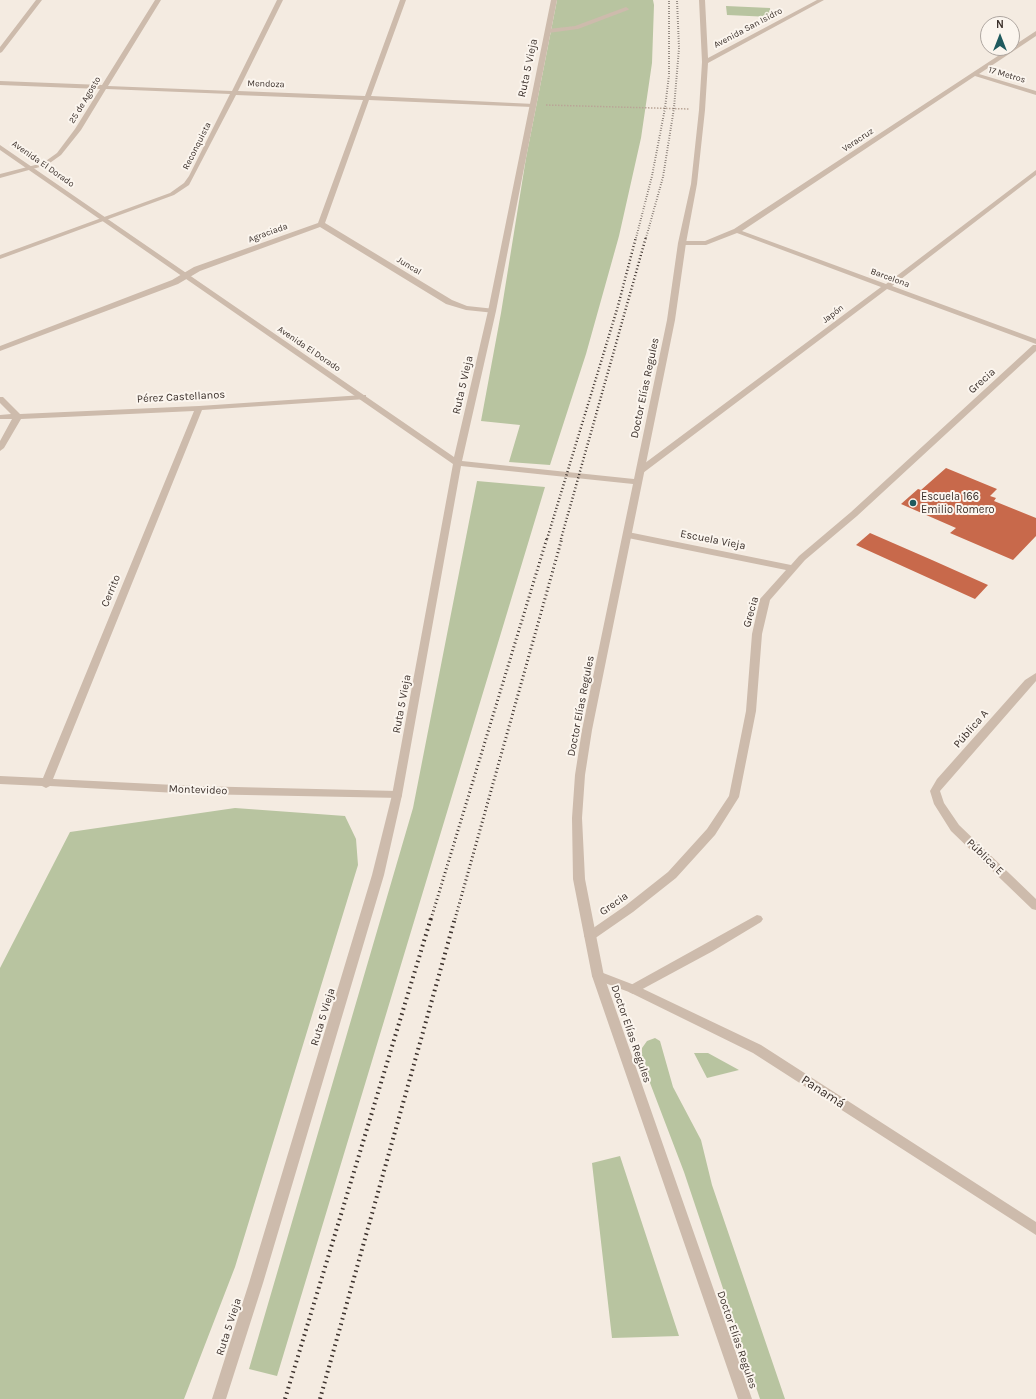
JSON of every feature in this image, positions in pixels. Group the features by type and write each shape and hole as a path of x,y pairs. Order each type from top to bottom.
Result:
{"street":[{"path":"0,51 39,0"},
{"name":"25 de Agosto","path":"0,176 45,164 59,154 78,130 103,87 158,0"},
{"name":"Reconquista","path":"0,258 172,194 187,184 280,0"},
{"path":"321,224 366,97 403,0"},
{"name":"Ruta 5 Vieja","path":"219,1399 256,1283 375,882 397,795 457,463 492,311 554,0"},
{"name":"Doctor Elías Regules","path":"702,0 705,62 702,110 694,184 682,243 671,320 587,730 580,775 577,818 579,879 598,976 746,1399"},
{"name":"Avenida San Isidro","path":"705,62 821,0"},
{"path":"548,31 576,28 626,9"},
{"name":"Veracruz","path":"682,243 706,243 737,231 1036,33"},
{"name":"17 Metros","path":"973,74 1036,93"},
{"name":"Mendoza","path":"0,83 532,105"},
{"name":"Avenida El Dorado","path":"0,147 457,463 638,482"},
{"name":"Japón","path":"640,470 886,287 1036,172"},
{"name":"Agraciada","path":"0,349 175,282 197,269 321,224"},
{"name":"Juncal","path":"321,224 449,302 466,308 492,311"},
{"name":"Barcelona","path":"737,231 1036,342"},
{"name":"Grecia","path":"590,936 629,910 672,875 711,832 734,797 751,711 757,634 765,599 793,568 1036,347"},
{"name":"Pérez Castellanos","path":"0,417 199,408 363,397"},
{"path":"0,399 18,416 0,448"},
{"name":"Cerrito","path":"46,784 199,408"},
{"name":"Escuela Vieja","path":"628,535 793,568"},
{"name":"Pública A","path":"939,804 935,791 941,782 1028,682 1036,676"},
{"name":"Montevideo","path":"0,780 46,784 195,790 397,795"},
{"name":"Pública E","path":"939,804 955,828 1036,906"},
{"path":"634,989 709,948 757,919"},
{"name":"Panamá","path":"598,976 634,989 756,1049 1036,1229"}],"path":[{"path":"532,105 702,110"}],"green space":[{"path":"557,0 653,0 654,5 652,63 641,138 619,236 586,354 550,465 509,462 520,425 481,421 501,313 526,158"},
{"path":"726,6 770,8 771,17 727,15"},
{"path":"477,481 545,487 277,1376 249,1369 413,808"},
{"path":"235,808 345,816 356,839 358,865 235,1267 184,1399 0,1399 0,968 70,832"},
{"path":"655,1038 660,1041 673,1087 701,1140 712,1185 785,1399 760,1399 684,1172 642,1062 642,1048 647,1041"},
{"path":"694,1053 708,1053 739,1070 707,1078"},
{"path":"620,1156 679,1336 612,1338 592,1163"}],"building":[{"path":"946,468 997,489 990,496 996,498 994,501 1036,518 1036,536 1013,560 950,533 956,528 901,504 918,489 921,490"},
{"path":"870,533 988,585 975,599 856,545"}],"railway":[{"path":"636,238 652,176 665,108 669,75 669,0"},
{"path":"646,238 663,177 674,108 679,48 677,0"},
{"path":"547,539 618,306 636,237"},
{"path":"561,539 646,237"},
{"path":"431,919 547,538"},
{"path":"455,919 562,538"},
{"path":"285,1399 431,918"},
{"path":"320,1399 455,918"}],"place":[{"name":"Escuela 166 Emilio Romero","path":"913,503"}]}
